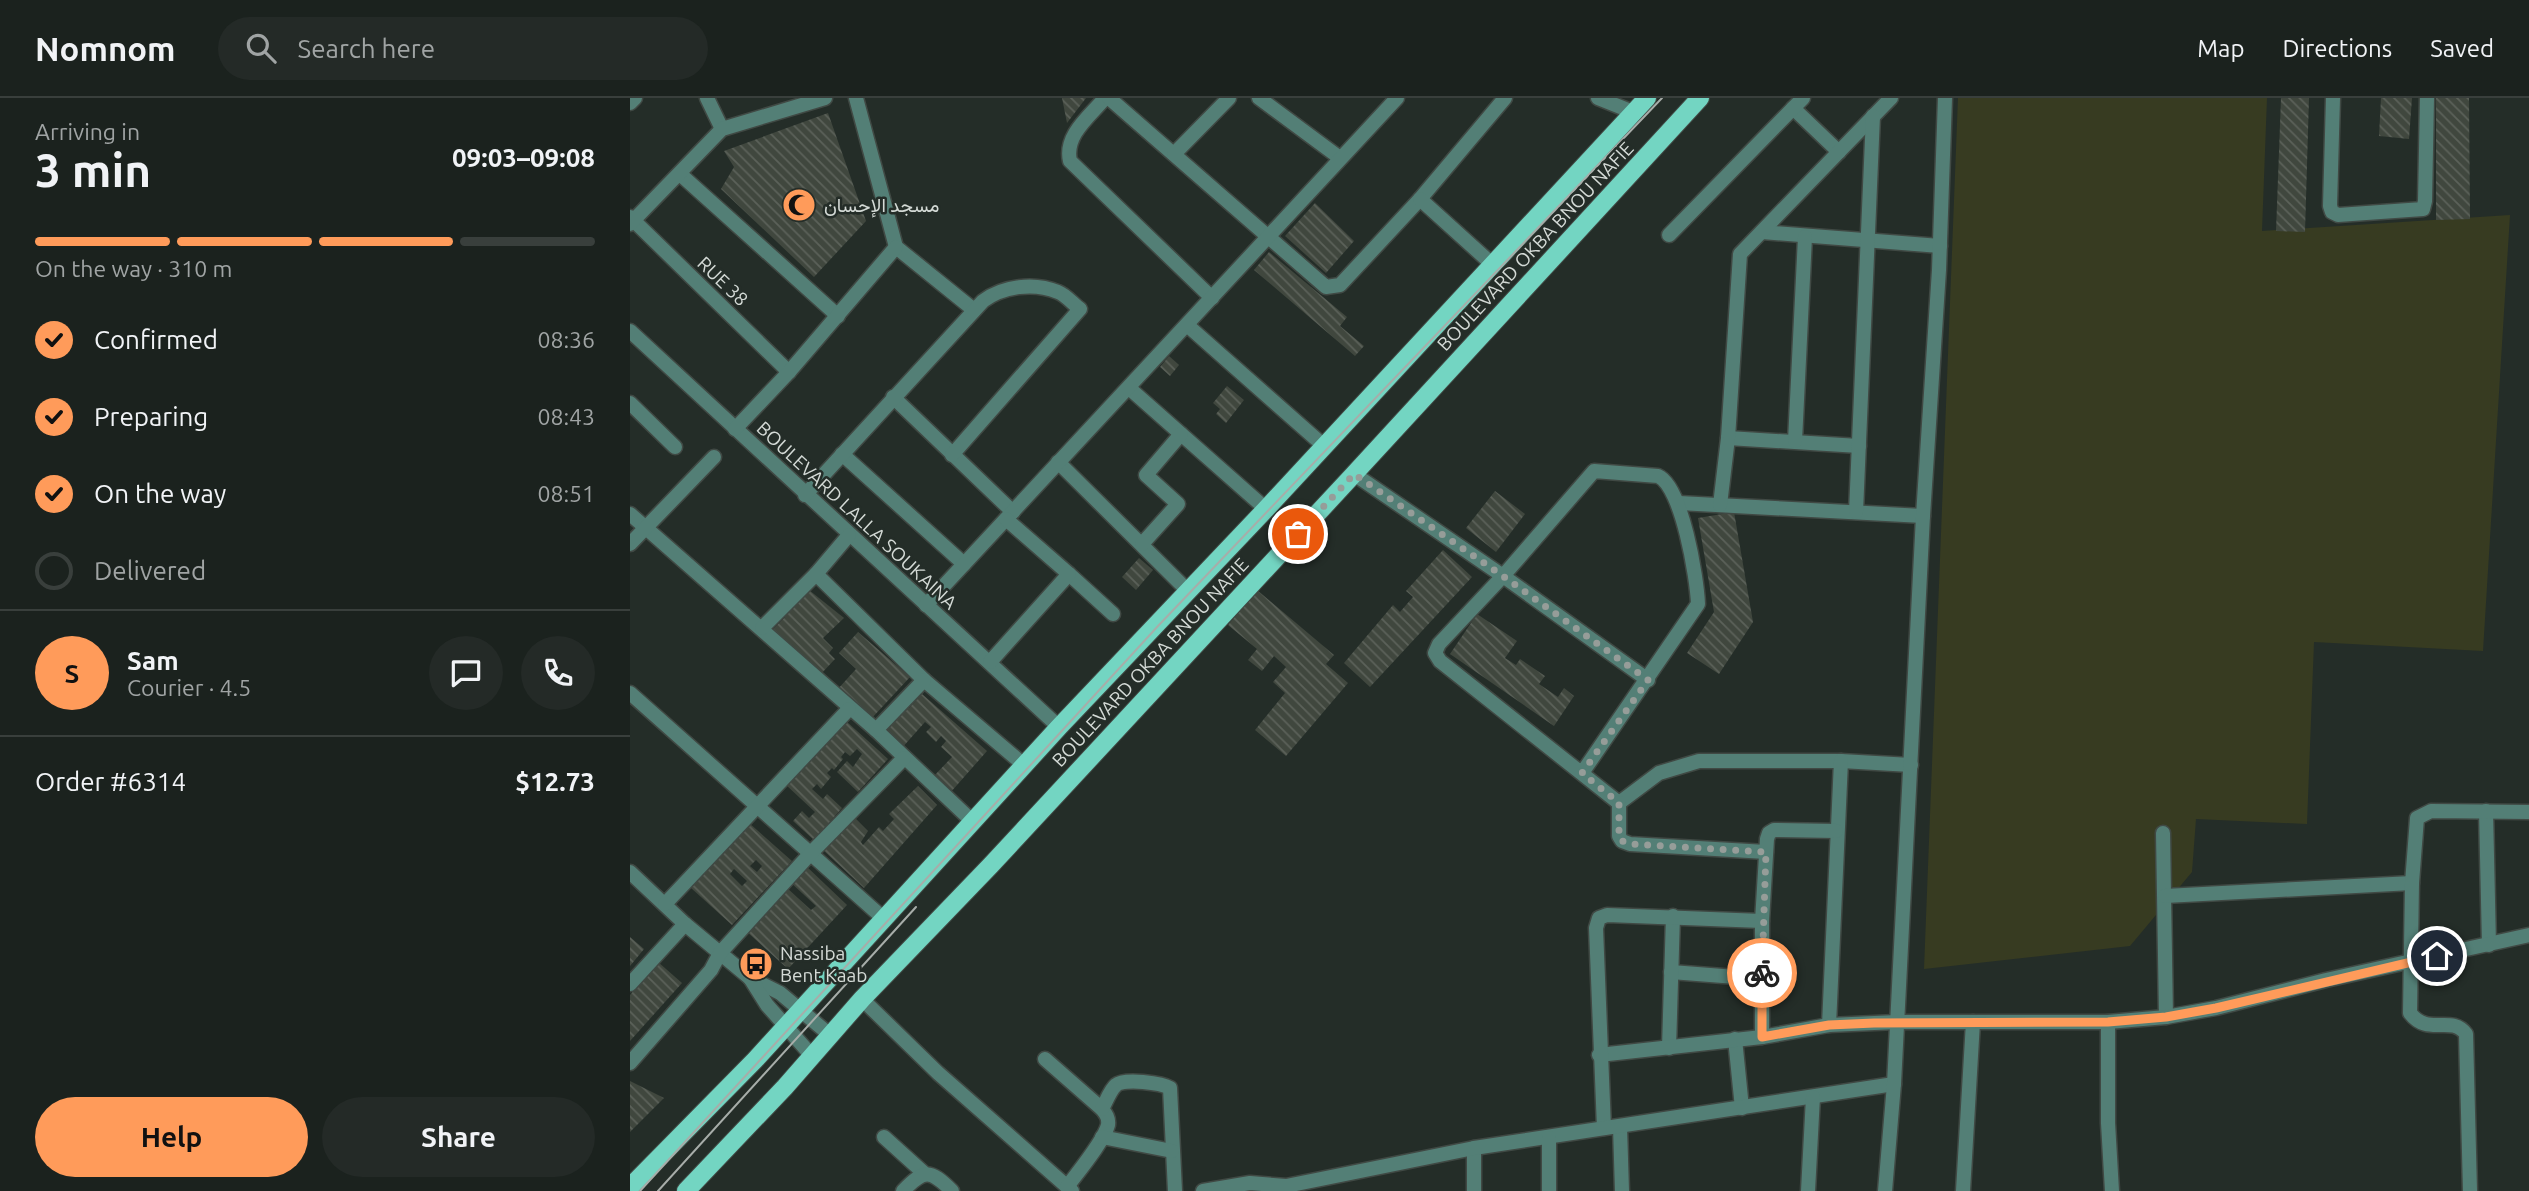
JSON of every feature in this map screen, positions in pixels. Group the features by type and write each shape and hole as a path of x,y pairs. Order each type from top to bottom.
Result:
{"main road":[{"name":"BOULEVARD OKBA BNOU NAFIE","path":"630,1187 755,1060 1059,727 1647,98"},
{"name":"BOULEVARD OKBA BNOU NAFIE","path":"687,1191 862,999 991,865 1700,98"}],"street":[{"path":"630,103 635,98"},
{"path":"707,98 722,129"},
{"path":"631,221 722,129 825,98"},
{"path":"856,98 895,247 974,310"},
{"path":"1213,298 1070,161 1068,147 1071,139 1107,98 1326,287 1340,285 1420,199 1504,98"},
{"path":"1174,154 1228,98"},
{"path":"1259,98 1340,158"},
{"path":"926,605 1397,98"},
{"path":"1598,98 1633,112"},
{"path":"1720,505 1728,438 1739,260 1744,249 1891,98"},
{"path":"1885,1191 1894,1084 1923,516 1940,246 1945,98"},
{"path":"2333,98 2330,206 2332,212 2338,215 2423,209 2426,201 2427,98"},
{"path":"1669,235 1798,103 1839,152"},
{"path":"1856,512 1874,116"},
{"path":"680,174 838,316"},
{"path":"1420,199 1493,265"},
{"name":"RUE 38","path":"631,221 789,372"},
{"path":"1762,232 1940,246"},
{"path":"1795,441 1805,237"},
{"path":"735,429 789,372 895,247"},
{"path":"805,495 974,310 1000,290 1021,288 1059,292 1080,309 952,455"},
{"path":"1187,325 1324,446"},
{"name":"BOULEVARD LALLA SOUKAINA","path":"630,331 1059,727"},
{"path":"1129,388 1265,509"},
{"path":"893,397 1069,574 1113,614"},
{"path":"630,403 675,447"},
{"path":"1142,544 1178,504 1146,475 1181,434"},
{"path":"1728,438 1859,446"},
{"path":"842,454 964,564"},
{"path":"630,544 714,457"},
{"path":"1058,462 1187,590"},
{"path":"1582,773 1698,604 1679,503 1665,479 1658,476 1594,471 1503,576 1439,644 1435,653 1440,660 1619,803"},
{"path":"1354,474 1648,680"},
{"path":"1679,503 1923,516"},
{"path":"630,514 876,730 972,821"},
{"path":"762,628 816,574 849,536"},
{"path":"816,574 925,680 1024,765"},
{"path":"989,662 1069,574"},
{"path":"876,730 925,680"},
{"path":"630,692 883,918"},
{"path":"665,904 849,709"},
{"path":"630,1063 711,970 720,953 810,854 904,758"},
{"path":"1619,803 1659,773 1699,761 1841,761 1910,765"},
{"path":"1829,1025 1841,761"},
{"path":"1619,803 1619,836 1622,841 1630,844 1766,852"},
{"path":"2470,1191 2466,1034 2462,1028 2454,1025 2426,1025 2417,1022 2410,1013 2412,883 2417,818 2431,811 2529,812"},
{"path":"2486,811 2489,945"},
{"path":"1762,1037 1762,921 1769,833 1774,830 1836,831"},
{"path":"2164,832 2166,1017"},
{"path":"630,872 685,924 750,978 780,993 830,1035"},
{"path":"2165,896 2412,883"},
{"path":"1604,1128 1599,1055 1596,928 1599,918 1606,915 1673,916 1762,921"},
{"path":"1669,1048 1673,916"},
{"path":"630,984 685,924"},
{"path":"1599,1055 1762,1037 1829,1025 1897,1022 2108,1022 2166,1017 2216,1008 2529,935"},
{"path":"1671,972 1762,979"},
{"path":"750,978 784,1026 812,1056"},
{"path":"862,999 937,1073 1070,1189 1102,1137 1108,1117 1045,1059"},
{"path":"1963,1191 1973,1022"},
{"path":"2108,1022 2108,1123 2112,1191"},
{"path":"1735,1039 1741,1108"},
{"path":"1102,1109 1116,1085 1123,1081 1164,1084 1170,1088 1175,1191"},
{"path":"1203,1191 1250,1183 1283,1188 1318,1185 1474,1148 1894,1084"},
{"path":"1808,1191 1813,1097"},
{"path":"1620,1127 1622,1191"},
{"path":"884,1137 925,1174 939,1178 952,1191"},
{"path":"1102,1137 1172,1151"},
{"path":"1549,1138 1549,1191"},
{"path":"1474,1148 1474,1191"},
{"path":"902,1191 916,1177 925,1174"}],"green space":[{"path":"1958,98 2267,98 2262,231 2510,215 2483,651 2314,642 2307,824 2196,819 2192,872 2130,946 1924,969"}],"building":[{"path":"1062,98 1086,98 1067,123"},
{"path":"2281,98 2309,98 2305,232 2276,231"},
{"path":"2381,98 2412,98 2409,139 2379,136"},
{"path":"2436,98 2469,98 2470,219 2436,220"},
{"name":"مسجد الإحسان","path":"828,113 866,221 814,277 721,189 734,167 724,151"},
{"path":"1315,203 1354,241 1326,273 1285,236"},
{"path":"1269,252 1347,317 1340,326 1364,346 1355,356 1254,270"},
{"path":"1169,356 1179,365 1170,376 1160,367"},
{"path":"1227,386 1244,400 1226,423 1216,414 1220,409 1213,403"},
{"path":"1495,491 1525,514 1496,552 1466,528"},
{"path":"1734,512 1753,622 1719,674 1687,653 1714,612 1698,518"},
{"path":"1443,550 1472,577 1370,687 1344,663 1393,605 1400,612 1413,597 1406,591"},
{"path":"1139,558 1153,570 1136,590 1122,577"},
{"path":"809,590 844,618 823,638 833,648 829,653 835,659 820,675 772,630 785,617 783,615"},
{"path":"1257,590 1334,655 1326,664 1348,683 1286,756 1255,730 1285,693 1273,682 1286,667 1274,656 1262,671 1248,660 1257,649 1228,625"},
{"path":"1477,614 1517,641 1505,658 1516,665 1520,659 1545,676 1539,684 1558,697 1564,688 1574,696 1554,726 1450,654"},
{"path":"858,632 910,677 871,719 837,690 856,669 839,653"},
{"path":"922,694 987,751 950,793 933,777 952,757 941,747 946,741 941,736 936,742 926,732 931,727 925,722 901,749 883,732"},
{"path":"846,721 888,759 858,792 837,772 847,761 853,767 862,754 857,749 850,756 845,752 834,770 832,768 827,773 831,777 821,789 817,784 812,789 823,799 827,794 842,808 814,840 793,821 802,811 809,818 815,812 785,784"},
{"path":"918,786 937,805 864,888 822,849 853,816 868,831 861,842 863,845 879,827 883,831 894,819 889,814"},
{"path":"748,822 792,861 732,925 691,888","holes":["756,860 762,866 757,872 750,866","734,869 747,881 742,886 730,874"]},
{"path":"805,865 847,905 788,969 746,931 786,887 811,910 816,906 789,881"},
{"path":"630,937 644,949 630,966"},
{"path":"658,962 682,983 630,1041 630,995"},
{"path":"630,1081 664,1098 630,1132"}],"tram line":[{"path":"640,1191 1158,626 1662,98"},
{"path":"658,1191 916,907"}],"way so far":[{"path":"1298,534 1354,474 1648,680 1582,773 1619,803 1619,836 1622,841 1630,844 1766,852 1762,973"}],"place":[{"name":"مسجد الإحسان","path":"799,205"},
{"name":"Nassiba Bent Kaab","path":"756,964"}],"route":[{"path":"1762,973 1762,1037 1829,1025 1897,1022 2108,1022 2166,1017 2216,1008 2437,956"}]}
